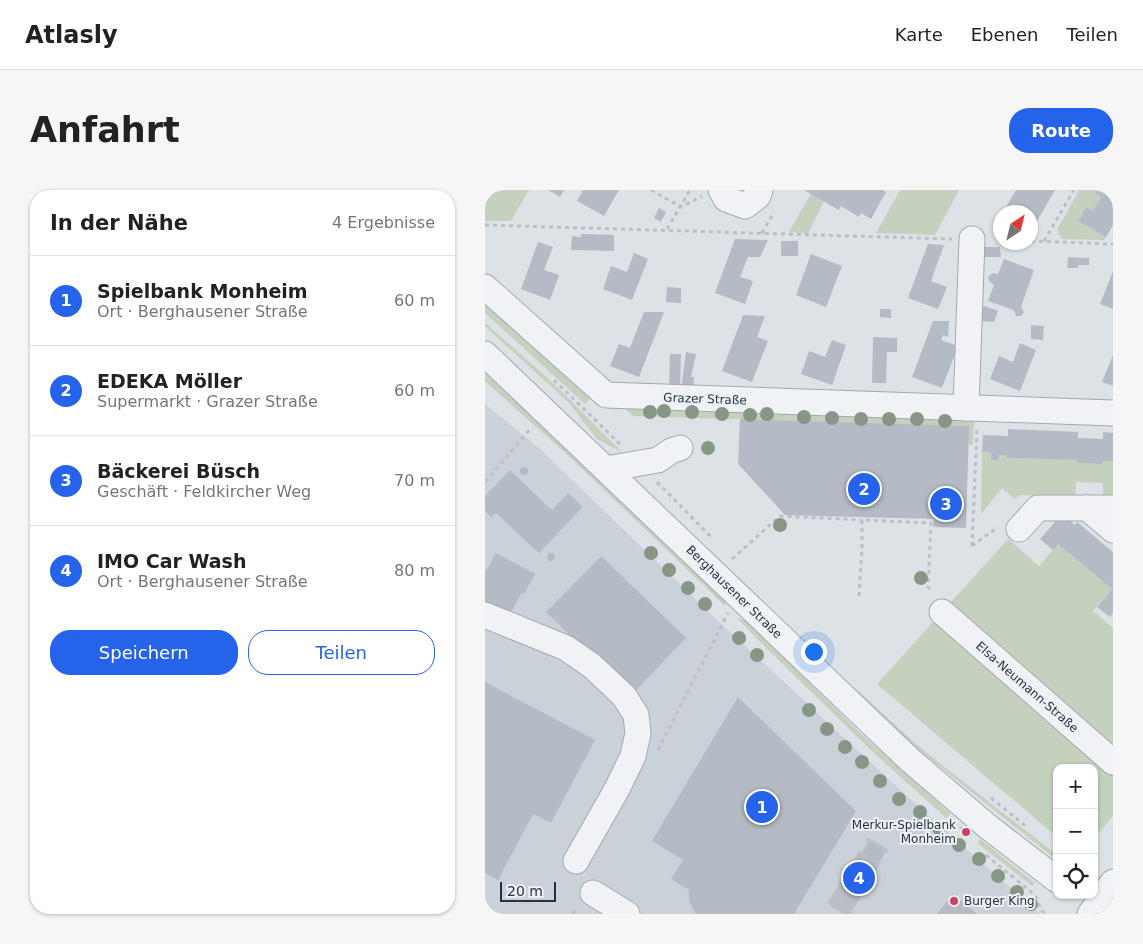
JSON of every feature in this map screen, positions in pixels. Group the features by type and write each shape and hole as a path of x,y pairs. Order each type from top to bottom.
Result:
{"street":[{"path":"713,192 745,206 758,196 760,190"},
{"path":"972,239 972,408"},
{"name":"Grazer Straße","path":"485,287 606,395 1113,413"},
{"name":"Berghausener Straße","path":"485,354 910,760 987,826 1053,877"},
{"path":"606,469 658,460 671,451 680,448"},
{"path":"1019,529 1038,508 1113,508"},
{"path":"1087,508 1113,530"},
{"name":"Elsa-Neumann-Straße","path":"938,602 1113,762"},
{"path":"485,614 566,648 592,666 624,696 636,715 638,733 633,756 617,789 576,861"},
{"path":"1091,908 1113,882"},
{"path":"593,893 627,914"}],"path":[{"path":"651,190 681,207"},
{"path":"667,230 689,190"},
{"path":"1044,241 1074,190"},
{"path":"681,207 713,192"},
{"path":"485,225 972,239"},
{"path":"1038,241 1113,244"},
{"path":"549,375 712,538"},
{"path":"972,408 972,546 1001,525 1019,529"},
{"path":"485,482 533,426"},
{"path":"732,559 780,516 931,523 928,587 938,602"},
{"path":"859,596 862,520"},
{"path":"725,552 739,566"},
{"path":"985,794 1028,828"}],"shaded area":[{"path":"485,404 539,448 718,621 922,810 1040,914 485,914"}],"green space":[{"path":"485,190 529,190 511,221 485,221"},
{"path":"900,190 959,190 935,235 876,233"},
{"path":"1079,190 1097,190 1095,194 1101,197 1093,211 1086,207 1078,221 1106,237 1104,240 1062,239 1057,230"},
{"path":"811,194 824,201 808,233 789,232"},
{"path":"485,296 593,395 585,404 485,313"},
{"path":"485,323 551,381 623,453 597,439 569,403 485,326"},
{"path":"485,373 561,441 725,597 725,606 574,461 485,381"},
{"path":"623,407 974,418 973,445 968,444 968,426 633,416"},
{"path":"982,452 991,453 991,460 998,461 999,455 1007,455 1007,458 1077,460 1078,463 1102,464 1102,461 1113,461 1113,497 1103,497 1103,483 1076,482 1075,497 1020,495 1015,499 1002,488 981,514"},
{"path":"1008,539 1039,566 1058,544 1112,589 1093,611 1113,628 1113,816 1098,834 1098,764 1053,764 1053,834 877,684"},
{"path":"737,618 747,621 858,731 951,814 946,818 873,752"},
{"path":"857,690 923,750 1053,852 1053,857 894,730 863,702"},
{"path":"980,839 1035,883 1032,886 977,843"}],"building":[{"path":"548,190 564,190 560,197"},
{"path":"583,190 619,190 604,216 577,201"},
{"path":"804,190 883,190 886,192 871,219 861,213 859,217 841,206 839,210"},
{"path":"1016,190 1055,190 1038,219 1038,205 1007,205"},
{"path":"1097,190 1113,190 1113,225 1106,237 1078,221 1086,207 1093,211 1101,197 1095,194"},
{"path":"659,208 666,212 661,222 654,218"},
{"path":"581,234 614,235 614,251 571,250 572,236 581,237"},
{"path":"735,239 768,240 760,257 748,257 740,277 753,281 745,304 715,293"},
{"path":"781,241 798,241 798,256 781,256"},
{"path":"538,242 553,247 544,270 559,275 550,300 521,289"},
{"path":"928,244 944,245 931,281 947,287 938,309 908,298"},
{"path":"984,247 993,247 993,250 1000,250 1001,257 984,257"},
{"path":"634,253 648,259 632,300 603,289 611,266 627,272"},
{"path":"811,254 842,266 826,307 796,295"},
{"path":"1068,257 1089,258 1089,265 1067,268"},
{"path":"1004,259 1034,270 1021,307 1024,312 1021,316 1016,316 1014,310 988,301 994,285 989,281 988,277 992,273 998,274"},
{"path":"1113,271 1113,309 1100,304"},
{"path":"667,287 681,288 681,303 666,302"},
{"path":"984,306 998,311 994,322 978,321"},
{"path":"880,309 891,309 891,318 880,317"},
{"path":"644,312 664,312 639,377 610,366 619,344 630,348"},
{"path":"743,315 765,316 757,337 768,341 752,382 722,371"},
{"path":"933,321 949,321 948,337 943,335 941,340 958,346 942,388 912,377"},
{"path":"1031,325 1044,326 1043,340 1031,339"},
{"path":"873,337 897,338 897,352 887,352 886,383 872,383"},
{"path":"832,340 846,345 832,385 801,374 809,351 825,357"},
{"path":"1020,343 1036,350 1020,391 990,379 999,356 1013,362"},
{"path":"686,352 696,354 691,377 694,377 693,391 681,389"},
{"path":"670,354 681,354 680,390 669,390"},
{"path":"1113,355 1113,386 1102,382"},
{"path":"740,419 969,426 966,528 933,527 934,519 785,515 738,464"},
{"path":"1008,429 1078,432 1078,438 1103,439 1103,432 1113,433 1113,461 1102,461 1102,464 1077,463 1077,460 1007,458 1007,455 999,455 998,461 991,460 991,453 982,452 983,435 1008,436"},
{"path":"524,467 528,471 524,475 520,471"},
{"path":"510,470 552,510 568,493 583,507 539,553 496,513 491,517 485,511 485,496"},
{"path":"1062,514 1075,525 1077,522 1113,552 1113,613 1110,617 1097,607 1112,589 1058,544 1053,550 1040,539"},
{"path":"496,553 535,574 524,594 521,593 508,619 485,606 485,573"},
{"path":"551,553 555,557 551,561 547,557"},
{"path":"601,556 686,638 631,695 546,612"},
{"path":"485,682 595,740 551,823 533,814 498,880 485,873"},
{"path":"738,697 856,811 794,914 696,914 689,901 689,890 671,879 683,860 652,841"},
{"name":"Merkur-Spielbank Monheim","path":"961,826 972,835 970,837 959,828"},
{"path":"870,839 887,849 849,914 844,914 830,906"},
{"name":"Burger King","path":"953,894 977,914 937,914"}],"tunnel":[{"path":"838,910 878,844"}],"place":[{"name":"EDEKA Möller","path":"864,489"},
{"name":"Bäckerei Büsch","path":"946,504"},
{"name":"Spielbank Monheim","path":"762,807"},
{"name":"Merkur-Spielbank Monheim","path":"966,832"},
{"name":"IMO Car Wash","path":"859,878"},
{"name":"Burger King","path":"954,901"}]}
